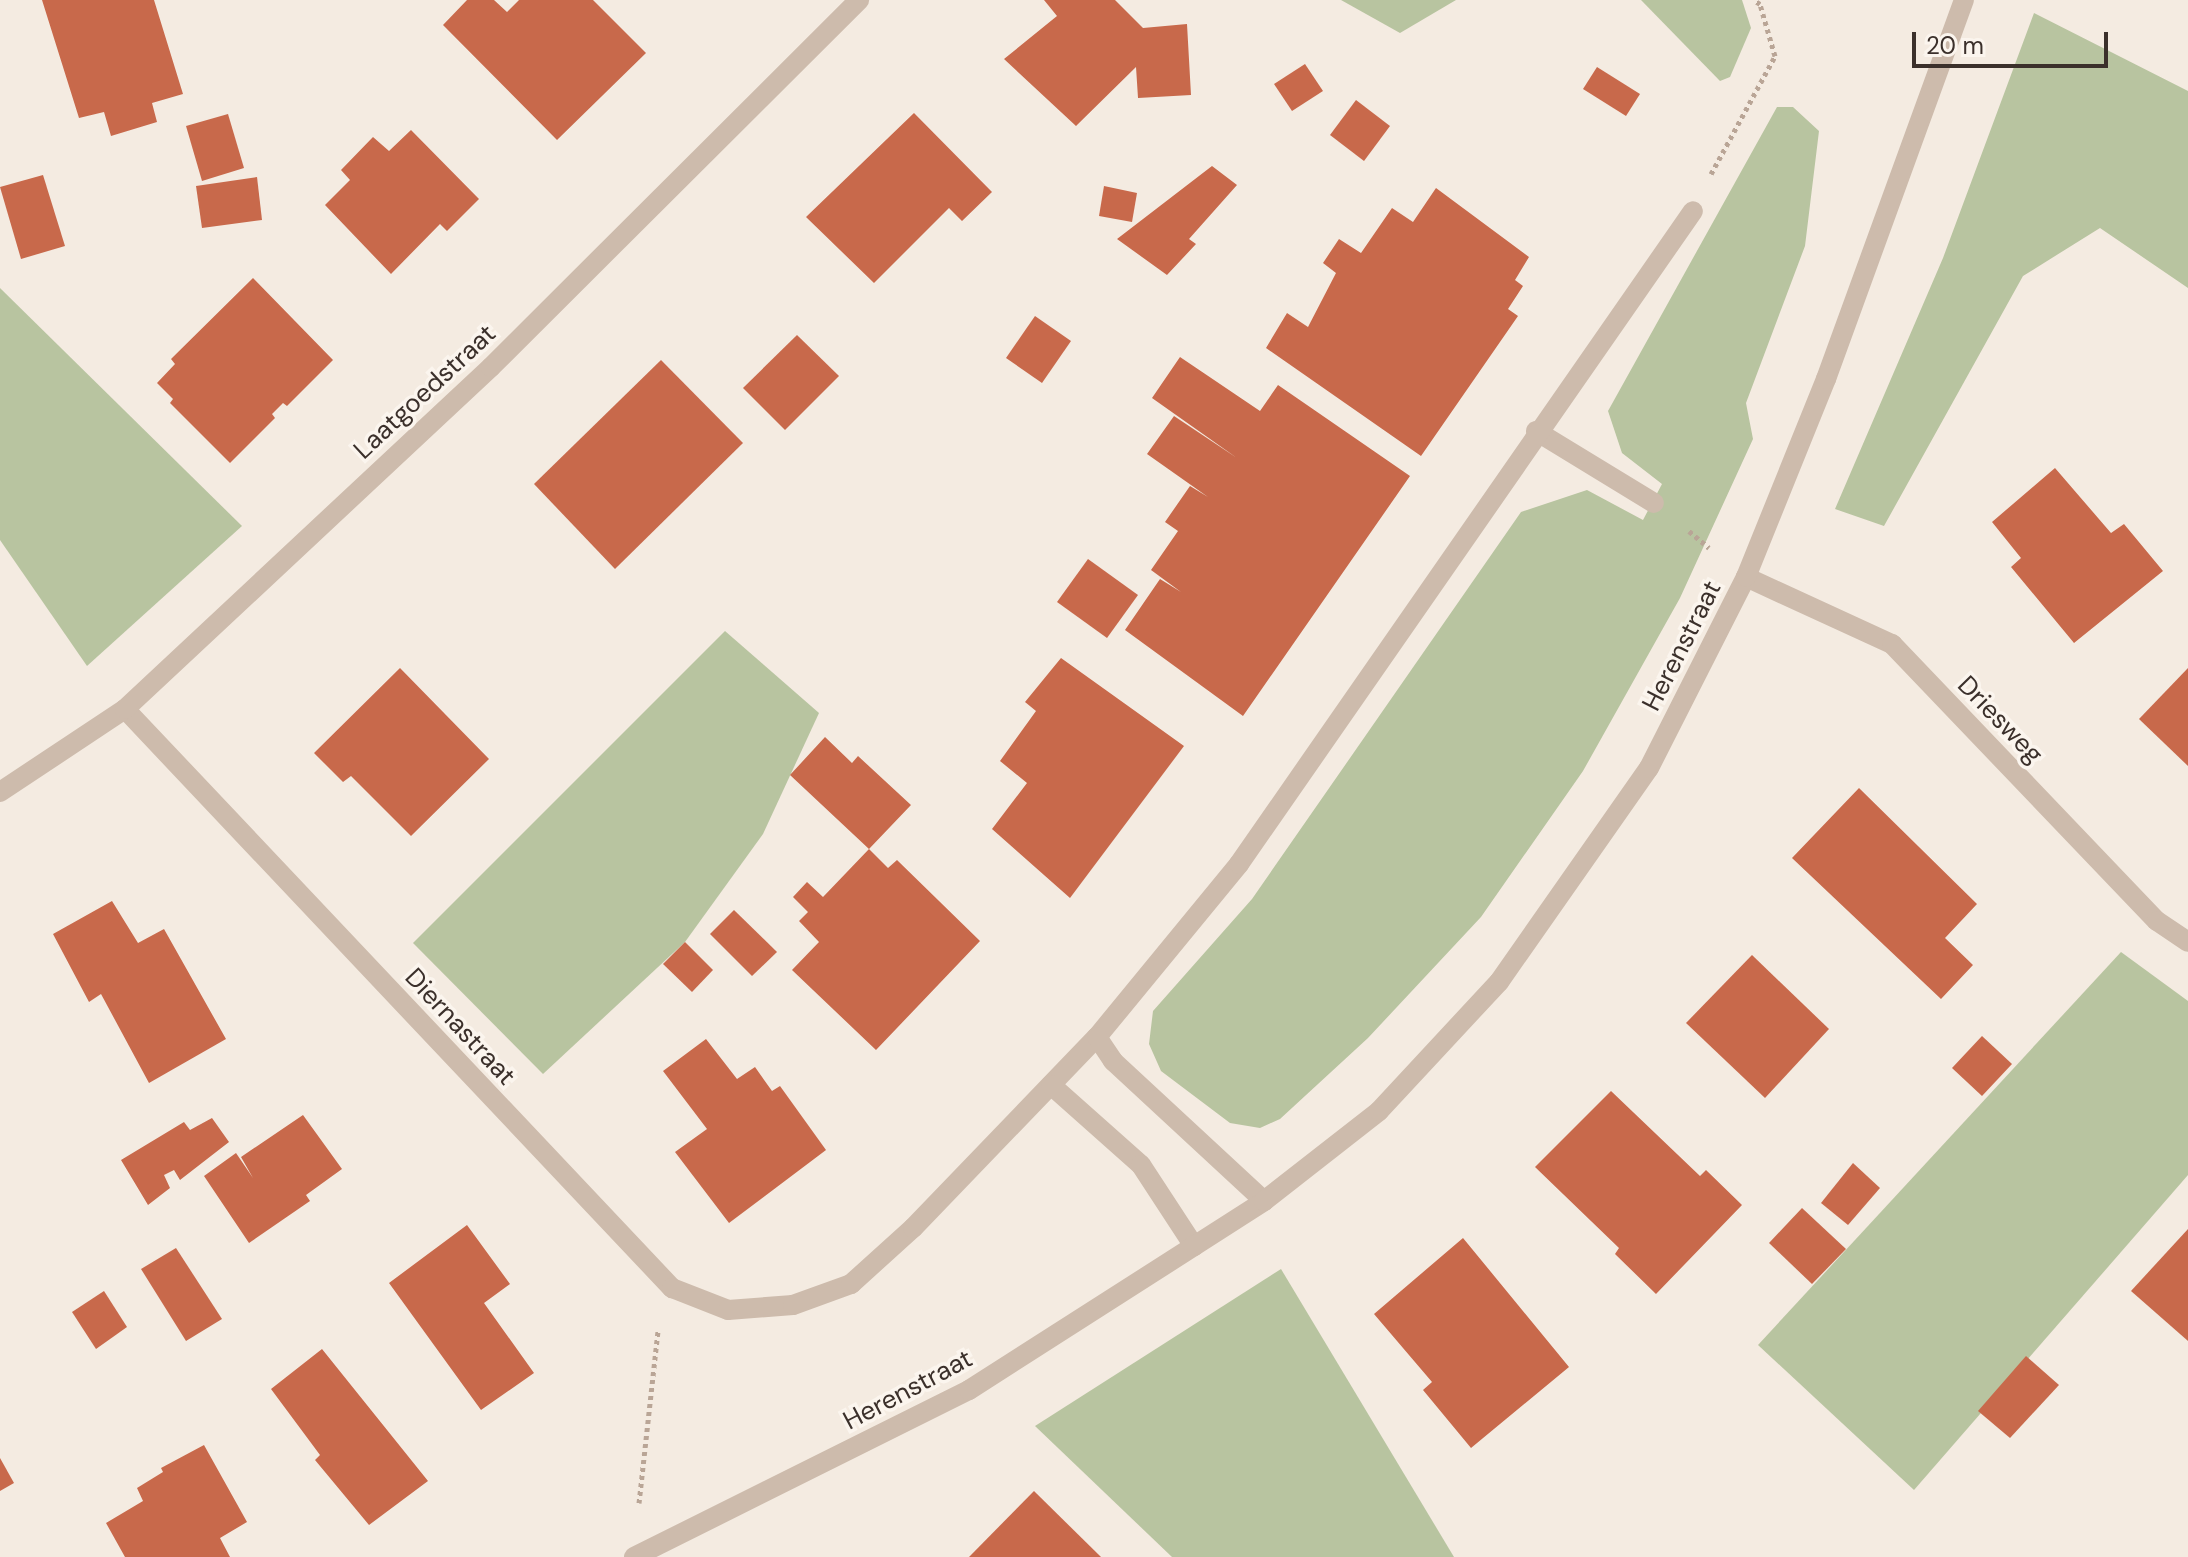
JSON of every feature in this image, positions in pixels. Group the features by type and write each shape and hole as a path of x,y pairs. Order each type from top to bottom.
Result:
{"street":[{"name":"Laatgoedstraat","path":"0,792 125,709 491,367 859,0"},
{"name":"Herenstraat","path":"634,1557 969,1390 1264,1201 1379,1111 1499,982 1649,768 1746,577 1881,229 1964,0"},
{"path":"1194,1246 1141,1165 1051,1085 1097,1037 1239,864 1536,431 1693,211"},
{"path":"1536,431 1654,503"},
{"name":"Driesweg","path":"1746,577 1892,644 2157,921 2188,942"},
{"name":"Diernastraat","path":"125,709 672,1288 728,1310 793,1305 851,1284 913,1228 1051,1085"},
{"path":"1097,1037 1113,1061 1264,1201"}],"path":[{"path":"1693,211 1775,56 1760,4 1754,0"},
{"path":"639,1504 658,1330"}],"green space":[{"path":"1341,0 1456,0 1400,33"},
{"path":"1641,0 1742,0 1751,28 1730,77 1720,81"},
{"path":"2034,13 2188,91 2188,288 2100,228 2023,276 1884,526 1835,509 1943,258"},
{"path":"1777,107 1793,107 1819,131 1805,246 1746,403 1753,439 1680,598 1583,771 1481,917 1368,1038 1280,1119 1260,1128 1230,1123 1161,1071 1149,1044 1153,1011 1252,899 1521,512 1587,490 1643,520 1662,484 1622,453 1608,411"},
{"path":"0,288 242,526 87,666 0,540"},
{"path":"725,631 819,713 763,834 685,942 543,1074 413,943"},
{"path":"2121,952 2188,1001 2188,1175 1914,1490 1758,1345"},
{"path":"1281,1269 1454,1557 1172,1557 1035,1426"}],"building":[{"path":"42,0 154,0 183,94 152,103 157,122 111,136 104,112 79,118"},
{"path":"467,0 494,0 507,12 519,0 593,0 646,53 557,140 443,25"},
{"path":"1044,0 1115,0 1143,28 1187,24 1191,95 1138,98 1136,67 1076,126 1004,59 1057,16"},
{"path":"1305,64 1323,91 1292,111 1274,84"},
{"path":"1597,67 1640,94 1626,116 1583,89"},
{"path":"1356,100 1390,126 1364,161 1330,135"},
{"path":"914,113 992,192 962,221 949,208 874,283 806,217"},
{"path":"228,114 244,168 202,181 186,126"},
{"path":"411,130 479,199 447,231 440,224 391,274 325,205 350,180 341,170 373,137 389,151"},
{"path":"1212,166 1237,185 1189,239 1196,244 1167,275 1117,239"},
{"path":"43,175 65,246 21,259 0,187"},
{"path":"257,177 262,220 202,228 196,186"},
{"path":"1104,186 1137,193 1132,222 1099,216"},
{"path":"1436,188 1529,257 1515,280 1523,286 1508,309 1518,316 1421,456 1266,348 1287,313 1308,327 1336,273 1323,263 1339,239 1361,253 1392,208 1413,222"},
{"path":"253,278 333,360 287,406 283,403 272,414 275,418 230,463 170,403 173,399 157,383 175,364 171,359"},
{"path":"1035,316 1071,341 1042,383 1006,358"},
{"path":"797,335 839,376 785,430 743,388"},
{"path":"1180,357 1260,411 1278,385 1410,476 1243,716 1125,630 1160,579 1181,592 1151,570 1178,531 1165,522 1190,486 1208,497 1147,454 1174,416 1237,458 1152,398"},
{"path":"661,360 743,443 615,569 534,484"},
{"path":"2055,468 2111,533 2124,524 2163,571 2074,643 2011,567 2021,558 1992,522"},
{"path":"1088,559 1138,595 1107,638 1057,602"},
{"path":"1061,658 1184,746 1070,898 992,829 1027,783 1000,761 1036,711 1025,702"},
{"path":"400,668 489,759 411,836 351,776 343,782 314,753"},
{"path":"2188,668 2188,766 2139,719"},
{"path":"825,737 852,763 858,756 911,805 869,849 790,775"},
{"path":"1859,788 1977,904 1945,938 1973,965 1941,999 1792,858"},
{"path":"869,849 888,868 897,860 980,941 876,1050 792,970 819,942 799,921 808,912 793,897 807,882 823,897"},
{"path":"112,901 138,943 164,929 226,1039 149,1083 101,994 89,1002 53,934"},
{"path":"734,910 777,952 752,976 710,934"},
{"path":"685,942 713,970 692,992 663,964"},
{"path":"1752,955 1829,1029 1765,1098 1686,1023"},
{"path":"1982,1036 2012,1064 1982,1096 1952,1068"},
{"path":"706,1039 737,1079 755,1067 772,1091 780,1086 826,1150 729,1223 675,1152 707,1129 663,1071"},
{"path":"1611,1091 1700,1176 1706,1170 1742,1205 1656,1294 1615,1254 1619,1248 1535,1167"},
{"path":"303,1115 342,1169 306,1195 310,1201 249,1243 204,1176 236,1153 253,1178 241,1157"},
{"path":"212,1118 229,1142 180,1180 174,1170 164,1175 170,1188 148,1205 121,1160 184,1122 190,1130"},
{"path":"1853,1163 1880,1188 1848,1225 1821,1203"},
{"path":"1802,1208 1846,1249 1812,1284 1769,1243"},
{"path":"467,1225 510,1284 484,1303 534,1373 481,1410 389,1283"},
{"path":"2188,1229 2188,1341 2131,1291"},
{"path":"1463,1238 1569,1367 1471,1448 1423,1390 1432,1382 1374,1314"},
{"path":"176,1248 222,1319 186,1341 141,1269"},
{"path":"104,1291 127,1327 96,1349 72,1312"},
{"path":"322,1349 428,1481 369,1525 315,1460 320,1455 271,1389"},
{"path":"2026,1356 2059,1385 2010,1438 1978,1411"},
{"path":"204,1445 247,1522 220,1538 230,1557 125,1557 106,1523 143,1501 137,1488 163,1472 161,1468"},
{"path":"0,1458 14,1483 0,1491"},
{"path":"1034,1491 1101,1557 969,1557"}]}
